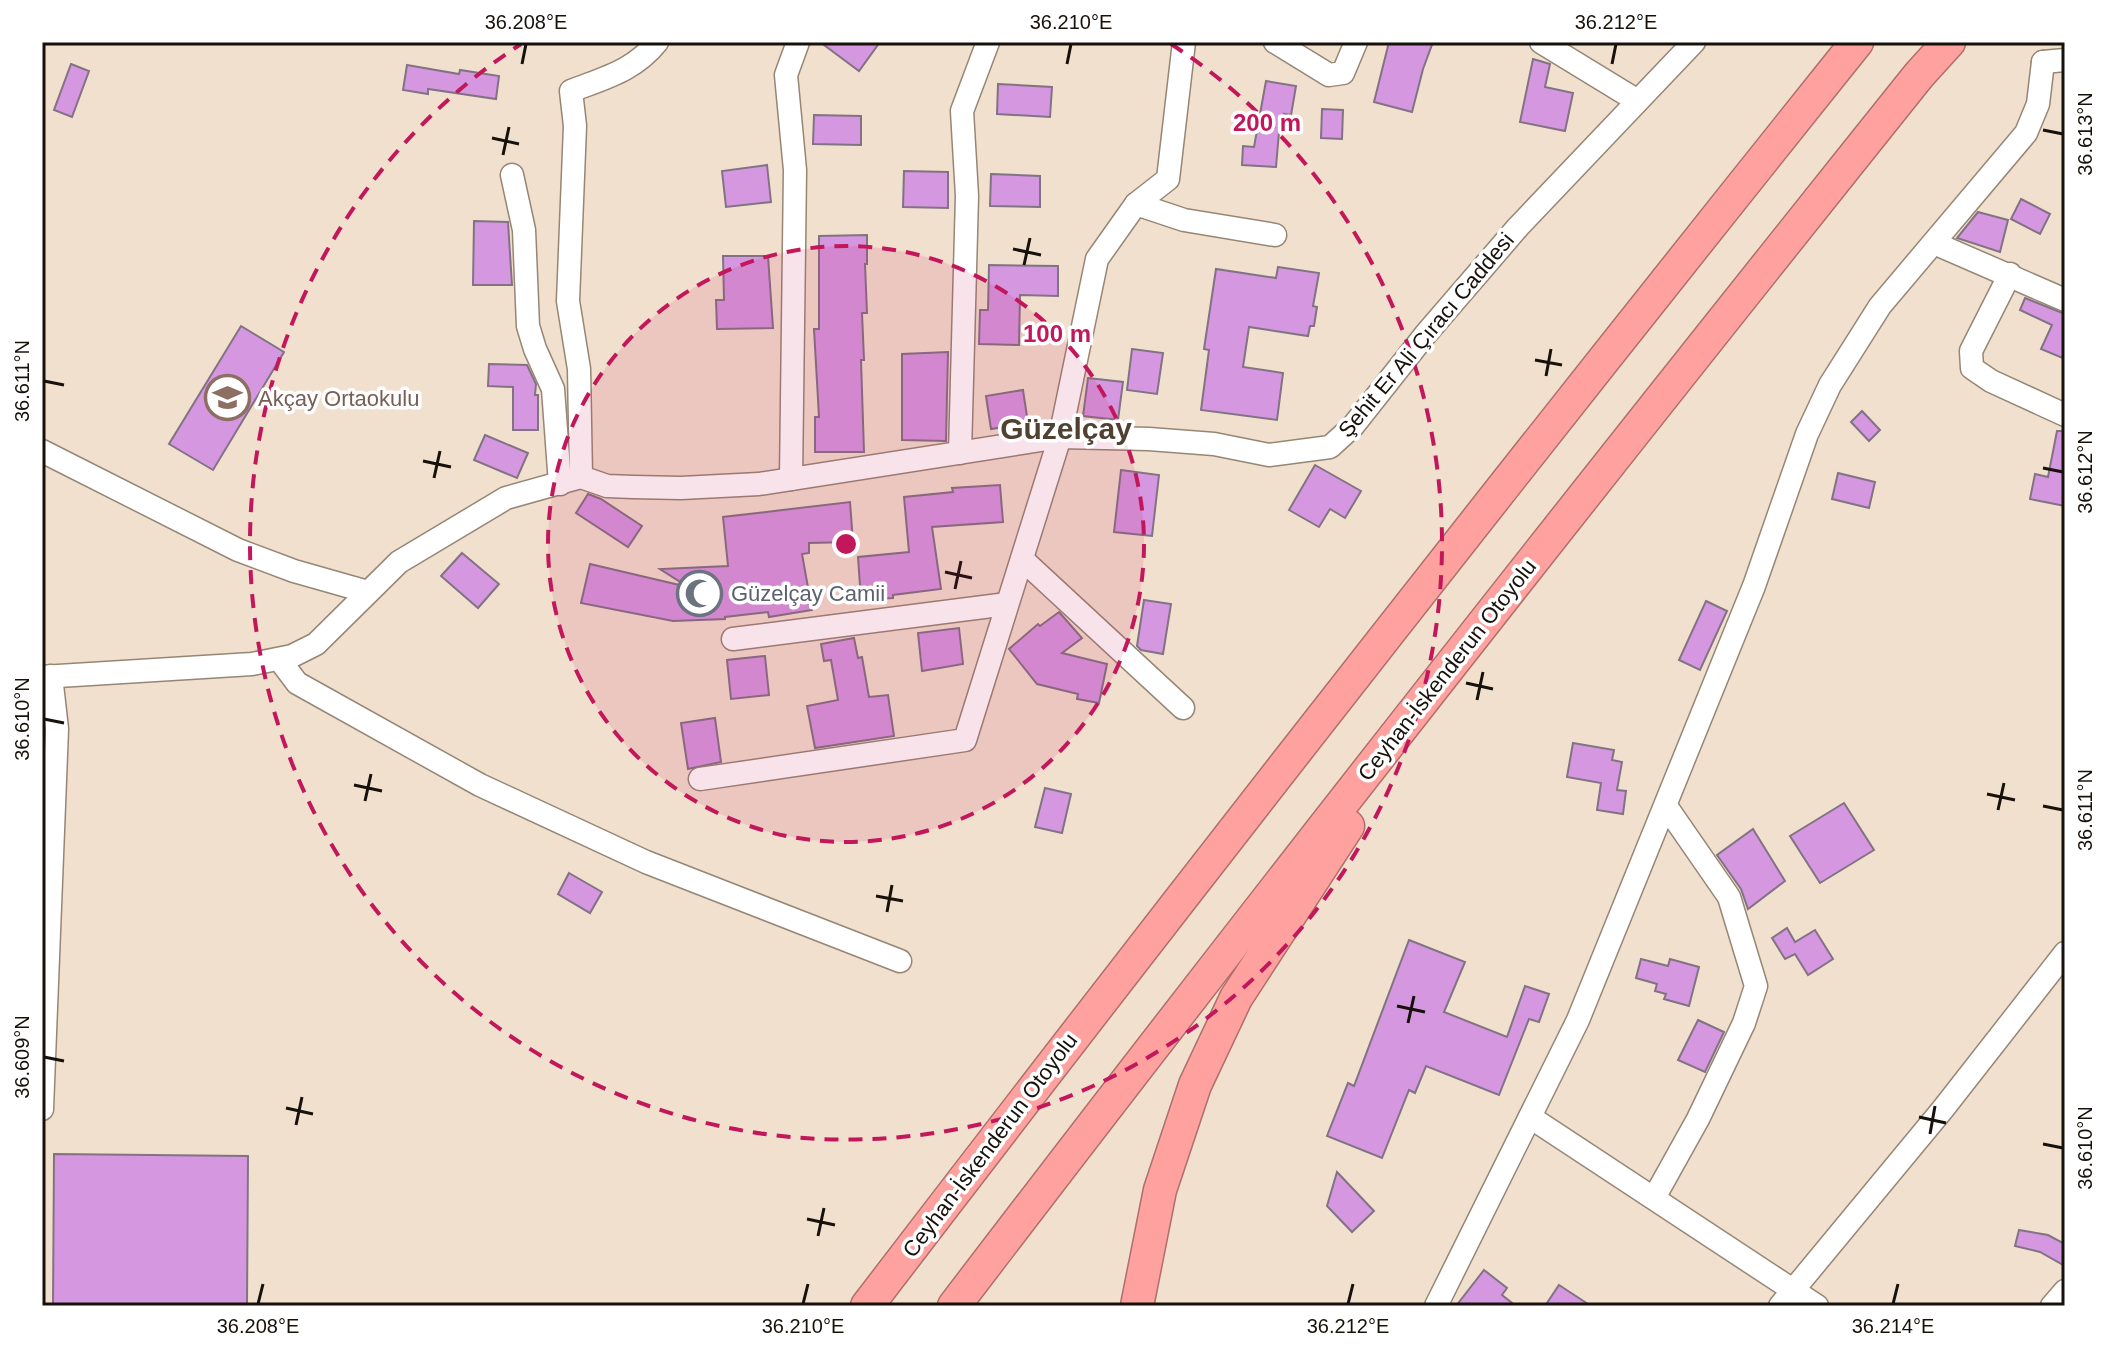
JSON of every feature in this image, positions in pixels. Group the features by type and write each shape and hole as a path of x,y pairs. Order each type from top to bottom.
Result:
{"highway":[{"name":"Ceyhan-İskenderun Otoyolu","path":"867,1306 1123,970 1857,42"},
{"name":"Ceyhan-İskenderun Otoyolu","path":"954,1306 1178,1012 1505,596 1919,75 1949,42"},
{"path":"1137,1306 1160,1190 1195,1085 1236,998 1505,596"},
{"path":"846,1306 1123,970"}],"street":[{"path":"570,480 579,369 568,301 575,126 571,91 627,69 644,58 657,42"},
{"path":"791,479 795,170 786,75 798,42"},
{"path":"960,453 967,196 962,111 988,42"},
{"path":"700,779 965,740 1060,437 1097,259 1136,204 1168,179 1184,42"},
{"path":"1275,42 1329,75 1337,76 1343,73 1356,42"},
{"path":"1541,42 1636,100"},
{"name":"Şehit Er Ali Çıracı Caddesi","path":"47,677 252,664 292,656 316,644 399,562 506,498 570,480 607,486 681,488 791,479 1060,437 1214,444 1269,455 1330,447 1353,426 1425,335 1518,227 1694,42"},
{"path":"1436,1306 1578,1020 1754,586 1807,434 1830,385 1880,306 2026,133 2054,61 2032,42"},
{"path":"512,175 524,230 528,326 553,389 570,480"},
{"path":"1136,204 1184,220 1275,235"},
{"path":"1934,243 2065,300"},
{"path":"2010,274 1971,351 1972,368 1991,381 2065,415"},
{"path":"42,451 238,550 294,571 368,592"},
{"path":"1022,559 1183,708"},
{"path":"733,639 1007,604"},
{"path":"279,659 297,683 480,785 646,862 900,961"},
{"path":"42,1109 57,729 47,677"},
{"path":"1654,1198 1698,1119 1744,1023 1756,986 1729,897 1666,806"},
{"path":"1787,1298 1943,1109 2065,953"},
{"path":"1530,1117 1654,1198 1787,1298 1817,1306"},
{"path":"2052,1306 2065,1291"}],"building":[{"path":"820,42 880,42 859,71"},
{"path":"1389,42 1433,42 1412,112 1374,102"},
{"path":"1533,59 1550,64 1545,87 1573,93 1565,131 1520,122"},
{"path":"71,64 89,71 72,117 54,110"},
{"path":"407,65 459,74 460,70 499,76 496,99 428,89 428,94 403,90"},
{"path":"1266,81 1296,86 1291,115 1284,114 1276,167 1242,165 1243,146 1254,147"},
{"path":"998,84 1052,87 1050,117 997,114"},
{"path":"1322,109 1343,110 1342,139 1321,138"},
{"path":"814,115 861,116 861,145 813,144"},
{"path":"767,165 771,202 726,207 722,171"},
{"path":"904,171 948,172 948,208 903,207"},
{"path":"991,174 1040,176 1040,207 990,206"},
{"path":"2021,199 2050,214 2040,234 2011,219"},
{"path":"1978,212 2008,220 2000,252 1957,238"},
{"path":"474,221 508,222 512,285 473,285"},
{"path":"867,235 867,313 862,313 864,360 861,360 864,452 815,452 815,417 819,417 814,329 819,329 819,236"},
{"path":"723,256 768,256 773,328 717,329 716,300 724,300"},
{"path":"989,265 1058,266 1058,296 1020,295 1019,345 979,344 980,310 988,310"},
{"path":"1278,267 1319,273 1313,306 1317,307 1314,326 1310,326 1308,336 1249,327 1243,367 1283,373 1277,420 1201,410 1209,350 1204,349 1216,269 1276,278"},
{"path":"2025,298 2065,314 2065,359 2041,349 2052,325 2020,310"},
{"name":"Akçay Ortaokulu","path":"241,326 284,352 213,470 169,444"},
{"path":"1132,349 1163,353 1157,394 1127,390"},
{"path":"948,352 946,441 902,440 902,354"},
{"path":"489,364 527,365 536,384 535,395 538,395 538,430 513,430 513,387 488,386"},
{"path":"1088,378 1123,382 1118,420 1083,416"},
{"path":"1023,390 1028,423 991,429 986,396"},
{"path":"1862,411 1880,430 1869,441 1851,422"},
{"path":"2057,431 2065,431 2065,506 2030,499 2035,474 2048,477"},
{"path":"485,435 528,453 517,478 474,460"},
{"path":"1315,465 1361,491 1345,518 1330,509 1319,527 1289,510"},
{"path":"1121,470 1159,475 1152,536 1114,532"},
{"path":"1838,473 1875,482 1869,508 1832,499"},
{"path":"1000,485 1003,522 932,527 941,589 861,600 858,557 909,552 904,497 953,492 952,488"},
{"path":"588,494 642,526 628,547 576,513"},
{"path":"850,502 853,542 809,543 809,553 802,554 812,610 769,617 768,612 725,619 673,621 581,603 590,564 688,587 660,569 728,566 723,517"},
{"path":"462,553 499,584 478,608 441,576"},
{"path":"1144,600 1171,604 1163,654 1141,650 1137,646"},
{"path":"1706,601 1727,611 1700,670 1679,660"},
{"path":"1059,612 1082,638 1062,653 1107,664 1099,703 1077,699 1078,694 1037,684 1009,649 1038,624 1040,626"},
{"path":"959,628 963,664 922,671 918,633"},
{"path":"854,638 858,658 862,657 869,697 888,695 894,736 815,748 807,706 838,700 831,660 824,661 821,644"},
{"path":"765,656 769,695 731,699 727,660"},
{"path":"715,718 721,762 688,769 681,723"},
{"path":"1573,743 1614,750 1612,760 1622,762 1617,790 1626,791 1623,814 1597,810 1601,783 1567,777"},
{"path":"1045,788 1071,794 1062,833 1035,827"},
{"path":"1844,803 1874,850 1820,883 1790,836"},
{"path":"1753,829 1785,881 1748,909 1741,889 1717,855"},
{"path":"569,873 602,892 590,913 558,894"},
{"path":"1787,928 1795,942 1815,930 1833,959 1808,975 1795,954 1785,959 1772,938"},
{"path":"1409,940 1465,962 1444,1012 1507,1037 1525,986 1549,994 1539,1022 1529,1019 1499,1095 1426,1066 1415,1093 1409,1090 1382,1158 1327,1136 1348,1083 1354,1086"},
{"path":"1641,959 1668,966 1670,959 1699,967 1689,1006 1664,999 1666,994 1655,991 1657,984 1636,978"},
{"path":"1698,1020 1724,1032 1705,1072 1678,1060"},
{"path":"54,1154 248,1156 247,1306 53,1306"},
{"path":"1337,1172 1374,1211 1352,1232 1327,1206"},
{"path":"2019,1230 2048,1235 2065,1244 2065,1266 2040,1252 2015,1246"},
{"path":"1484,1270 1507,1288 1502,1295 1516,1306 1456,1306"},
{"path":"1559,1285 1591,1306 1545,1306"}],"place":[{"name":"Akçay Ortaokulu","path":"227,398"},
{"name":"Güzelçay Camii","path":"700,593"}],"district":[{"name":"Güzelçay","path":"1066,428"}]}
